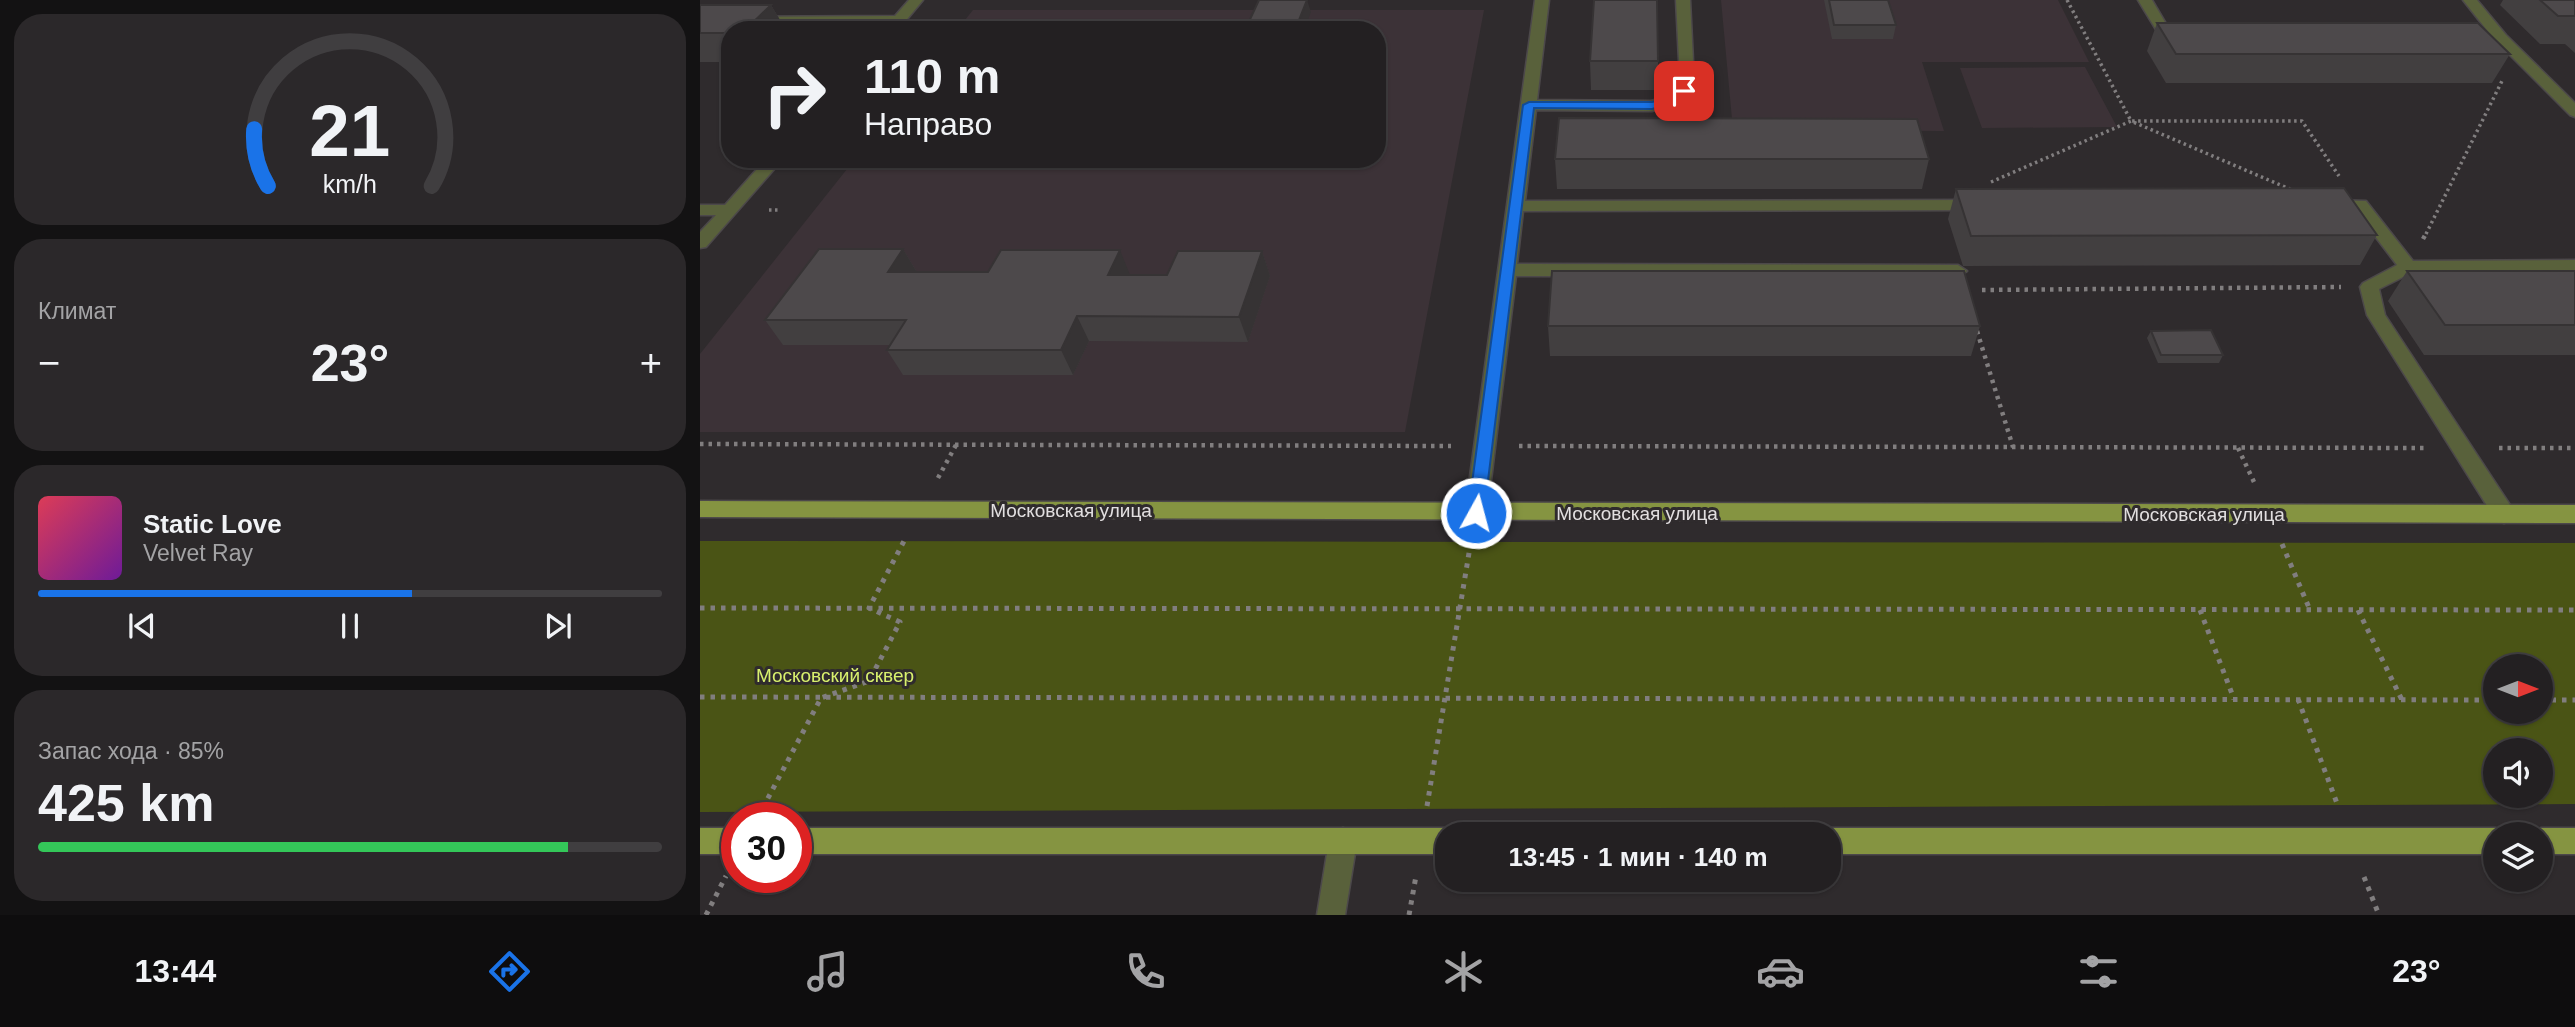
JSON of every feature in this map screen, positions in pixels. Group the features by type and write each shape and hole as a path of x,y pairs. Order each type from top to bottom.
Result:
{"main road":[{"name":"Московская улица","path":"700,509 2575,514"},
{"path":"700,841 721,841"},
{"path":"812,841 1434,841"},
{"path":"1841,841 2483,841"},
{"path":"2553,841 2575,841"}],"street":[{"path":"898,21 916,0"},
{"path":"1476,513 1542,0"},
{"path":"1529,105 1652,106 1680,98 1687,81 1683,0"},
{"path":"2145,0 2168,38 2196,38"},
{"path":"2470,0 2501,38 2575,112"},
{"path":"700,21 721,21"},
{"path":"2445,38 2501,38"},
{"path":"700,243 767,168"},
{"path":"1516,206 2002,205"},
{"path":"2321,205 2360,205 2408,267"},
{"path":"700,210 730,210"},
{"path":"2504,514 2459,448 2376,315 2369,287 2408,267 2575,265"},
{"path":"1507,270 1958,271"},
{"path":"1331,915 1343,841"}],"path":[{"path":"2067,0 2131,121 2321,205"},
{"path":"2408,267 2502,83 2501,38"},
{"path":"1937,205 2131,121 2302,121 2360,205"},
{"path":"1978,290 2369,287"},
{"path":"700,444 2575,448"},
{"path":"869,608 956,445"},
{"path":"1409,915 1434,841 1445,699 1476,513"},
{"path":"700,608 2575,610"},
{"path":"766,802 821,698 869,681 900,622 869,608"},
{"path":"2200,610 2234,699"},
{"path":"2357,610 2402,700"},
{"path":"700,697 2483,700"},
{"path":"2553,700 2575,700"},
{"path":"706,915 721,886"}],"shaded area":[{"path":"1721,0 2058,0 2089,62 1922,62 1944,131 1733,130"},
{"path":"973,10 1484,10 1405,432 700,432 700,354 848,168 1386,168 1386,21 964,21"},
{"path":"2085,67 2117,127 1982,128 1960,68"}],"green space":[{"name":"Московский сквер","path":"700,541 2575,543 2575,804 2553,804 2553,738 2483,738 2483,804 812,812 812,802 721,802 721,812 700,812"}],"building":[{"path":"1259,0 1307,0 1299,21 1249,21"},
{"path":"1594,0 1657,0 1658,61 1590,61"},
{"path":"1829,0 1888,0 1896,25 1834,25"},
{"path":"2540,0 2575,0 2575,16 2558,16"},
{"path":"700,5 771,5 754,21 721,21 721,33 700,33"},
{"path":"2157,23 2478,23 2510,54 2176,54"},
{"path":"1559,118 1917,119 1929,159 1555,159"},
{"path":"2344,188 2377,235 1971,236 1956,189"},
{"path":"819,249 903,249 888,272 988,272 1001,250 1120,250 1108,275 1167,275 1178,251 1262,251 1239,317 1077,316 1061,350 887,350 906,320 765,320"},
{"path":"1552,271 1964,271 1980,326 1548,326"},
{"path":"2407,271 2575,271 2575,325 2445,325"},
{"path":"2211,330 2223,355 2161,355 2151,331"}],"route":[{"path":"1476,513 1529,105 1652,106 1680,98 1684,91"}]}
